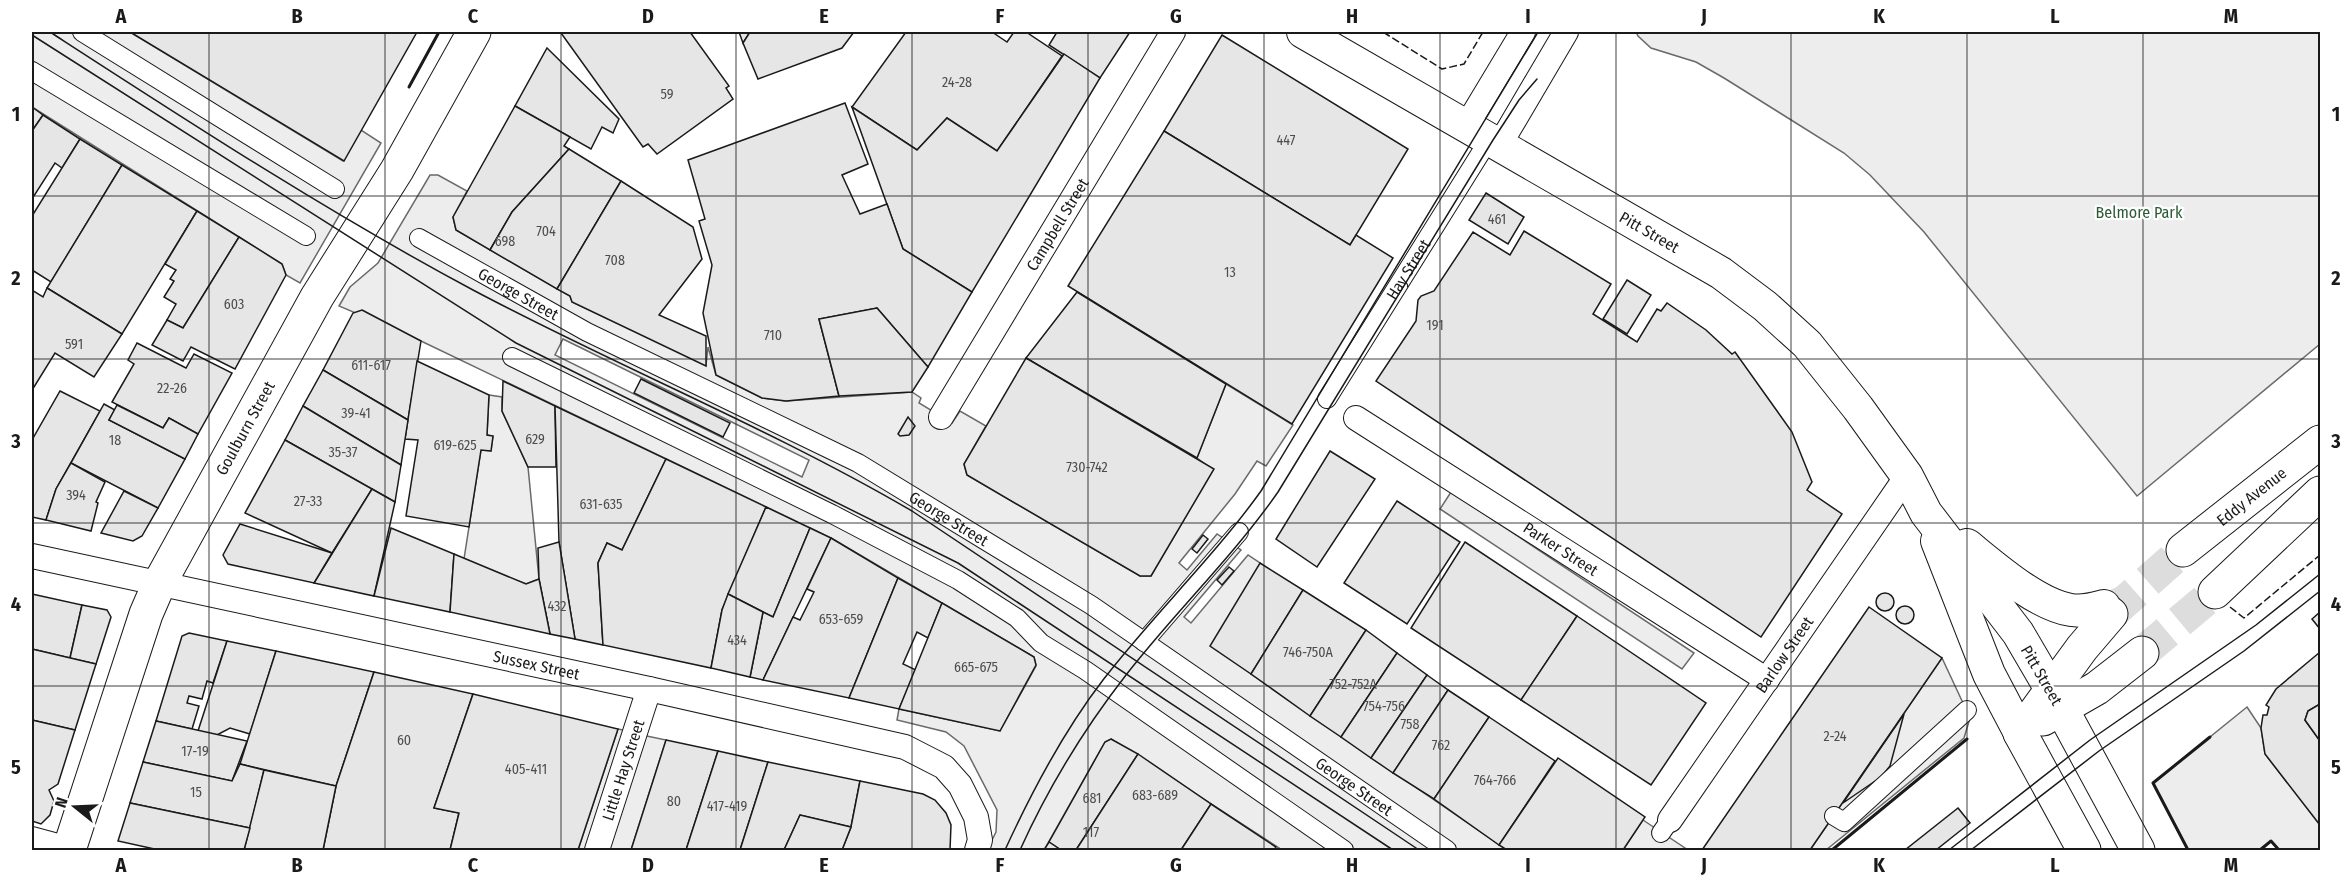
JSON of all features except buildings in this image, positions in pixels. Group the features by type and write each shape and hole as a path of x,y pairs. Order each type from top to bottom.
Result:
{"main road":[{"name":"Goulburn Street","path":"71,850 146,614 159,584 317,297 397,170 474,32"},
{"name":"Eddy Avenue","path":"2183,550 2320,442"},
{"path":"2215,592 2320,493"},
{"path":"2020,733 2056,700 2108,610"},
{"path":"2056,700 2097,688 2142,653"},
{"name":"Pitt Street","path":"2056,700 2138,850"},
{"name":"Pitt Street","path":"2020,733 2084,850"}],"street":[{"path":"82,32 335,189"},
{"name":"Campbell Street","path":"941,417 1173,32"},
{"name":"Pitt Street","path":"1303,32 1721,273 1765,306 1807,344 1858,408 1906,476 1926,513 1976,645 2020,733"},
{"name":"Hay Street","path":"1485,136 1523,32"},
{"name":"Hay Street","path":"1327,399 1485,136 1566,32"},
{"path":"32,71 306,236"},
{"name":"George Street","path":"420,238 587,332 858,463 1091,605 1447,850"},
{"path":"512,357 832,514 958,580 1017,618 1041,643 1086,670 1344,850"},
{"name":"Parker Street","path":"1356,418 1767,680"},
{"name":"Barlow Street","path":"1666,826 1906,476"},
{"path":"1926,513 2002,573 2043,599 2070,610 2108,610"},
{"name":"Pitt Street","path":"1926,513 2018,633 2056,700"},
{"path":"1144,642 1239,532"},
{"name":"Sussex Street","path":"32,556 885,742 920,753 944,767 967,797 979,829 978,850"},
{"name":"Little Hay Street","path":"597,850 649,689"},
{"path":"1834,816 1844,822 1967,710"},
{"path":"32,839 71,850"}],"shaded area":[{"path":"32,32 130,32 343,161 361,130 381,143 300,283 286,275 282,264 32,107"},
{"name":"Belmore Park","path":"1636,32 2320,32 2320,344 2137,496 1924,232 1870,175 1844,153 1724,78 1696,62 1651,48"},
{"path":"430,175 438,175 467,191 453,217 456,230 570,296 572,302 706,365 708,347 716,375 762,398 786,401 912,392 921,398 919,403 952,423 960,411 986,426 964,464 967,475 1140,576 1151,576 1213,470 1197,458 1226,384 1293,425 1266,466 1257,461 1235,494 1179,563 1187,570 1217,534 1241,550 1184,617 1191,623 1248,555 1260,563 1251,674 1507,850 1282,850 1111,739 1105,742 1044,850 987,850 996,832 997,810 964,746 946,732 897,720 899,709 1000,731 1036,666 1034,657 831,538 421,341 339,306 350,287 378,263","holes":["563,339 809,460 802,477 555,355"]},
{"path":"489,395 502,397 502,411 528,467 539,579 526,584 464,559 481,450 491,451 493,436 487,435"},
{"path":"1451,492 1694,653 1682,669 1440,509"},
{"path":"1942,658 1970,718 1964,738 1826,850 1810,850"},
{"path":"2247,707 2261,728 2265,754 2320,825 2320,850 2279,850 2271,841 2260,850 2188,850 2153,783"},
{"path":"618,729 628,731 590,850 578,850"},
{"path":"642,735 666,740 631,850 606,850"},
{"path":"1643,820 1688,850 1623,850"}],"tunnel":[{"path":"2111,614 2183,550"},
{"path":"2104,606 2135,592"},
{"path":"2142,653 2215,592"}],"tram line":[{"path":"50,32 259,166 419,260 528,318 804,452 912,511 1419,850"},
{"path":"1005,850 1049,762 1088,700 1122,656 1223,540 1261,491 1538,32"},
{"path":"32,35 516,343 958,563 1393,850"},
{"path":"1020,850 1055,782 1081,738 1111,695 1242,540 1278,492 1493,140 1519,100 1537,79"},
{"path":"1949,850 2090,740 2256,625 2320,574"},
{"path":"1971,850 2099,751 2244,651 2320,591"}],"fence":[{"path":"1383,32 1442,69 1464,64 1483,32"},
{"path":"2230,607 2244,618 2320,555"}],"wall":[{"path":"409,87 439,32"},
{"path":"2188,850 2153,783 2210,737"},
{"path":"1832,850 1967,739"},
{"path":"2260,850 2271,841 2279,850"}]}
